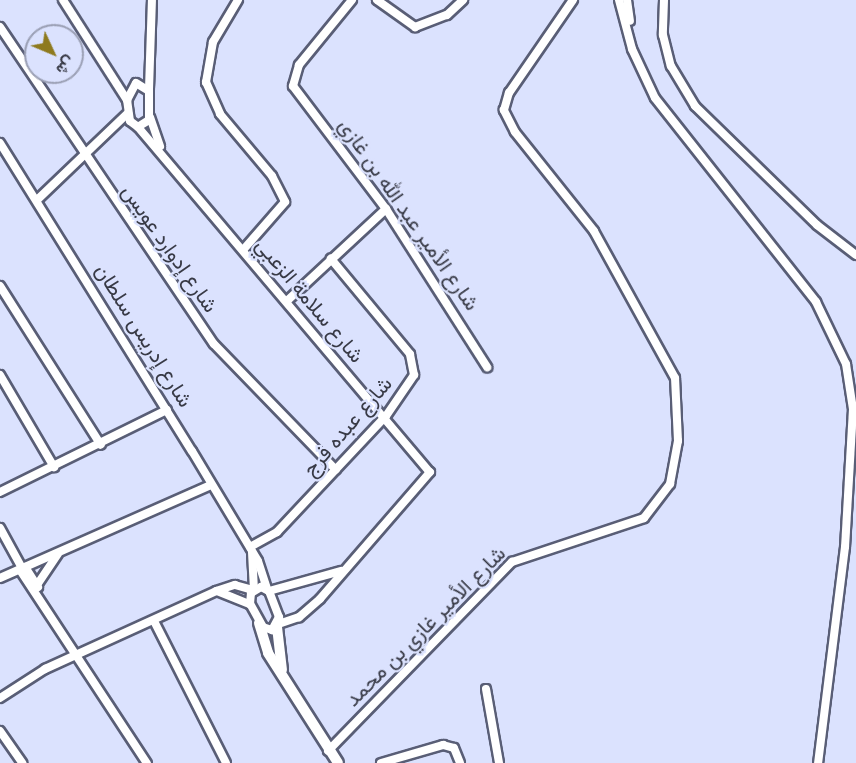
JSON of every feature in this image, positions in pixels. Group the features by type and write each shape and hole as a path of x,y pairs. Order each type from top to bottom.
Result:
{"street":[{"path":"37,200 112,134 128,113 127,100 114,77 63,0"},
{"path":"127,100 147,62 152,0"},
{"path":"238,0 213,42 206,82 220,114 282,189 285,202 244,249"},
{"name":"شارع الأمير عبد الله بن غازي","path":"352,0 299,66 293,86 386,209 487,367"},
{"path":"377,0 415,27 463,2"},
{"path":"619,0 635,57 660,102 816,302 846,364 853,409 845,547 818,763"},
{"path":"627,0 636,48 660,102"},
{"path":"664,0 666,50 677,80 704,117 832,239 856,255"},
{"path":"666,50 669,0"},
{"name":"شارع الأمير غازي بن محمد","path":"328,751 512,562 644,518 670,484 678,441 675,378 594,231 514,132 504,110 513,87 573,2"},
{"name":"شارع إدوارد عويس","path":"0,27 83,158 224,357 336,470"},
{"name":"شارع سلامة الزعبي","path":"147,62 150,117 162,152"},
{"path":"114,77 149,91"},
{"name":"شارع سلامة الزعبي","path":"128,113 137,127 162,152 386,416 430,472 345,569"},
{"path":"112,134 137,127 150,117"},
{"name":"شارع إدريس سلطان","path":"0,143 167,410 251,550 268,590 278,625"},
{"path":"288,300 386,209"},
{"name":"شارع عبده فرج","path":"251,550 277,532 386,416 409,385 415,363 331,259"},
{"path":"0,286 101,445"},
{"path":"0,375 54,467"},
{"path":"0,492 101,445 167,410"},
{"path":"0,578 211,485"},
{"path":"0,528 147,763"},
{"path":"38,589 63,549"},
{"name":"شارع إدريس سلطان","path":"250,604 253,590 251,550"},
{"path":"0,698 79,653 216,591 235,585 253,590 268,590 317,582 345,569"},
{"path":"259,623 267,630 309,609 345,569"},
{"path":"216,591 250,604 259,623 263,643 328,751 338,763"},
{"path":"154,621 226,763"},
{"path":"278,625 282,673"},
{"path":"486,689 499,763"},
{"path":"0,731 22,763"},
{"path":"381,763 443,745 454,747 460,763"}]}
